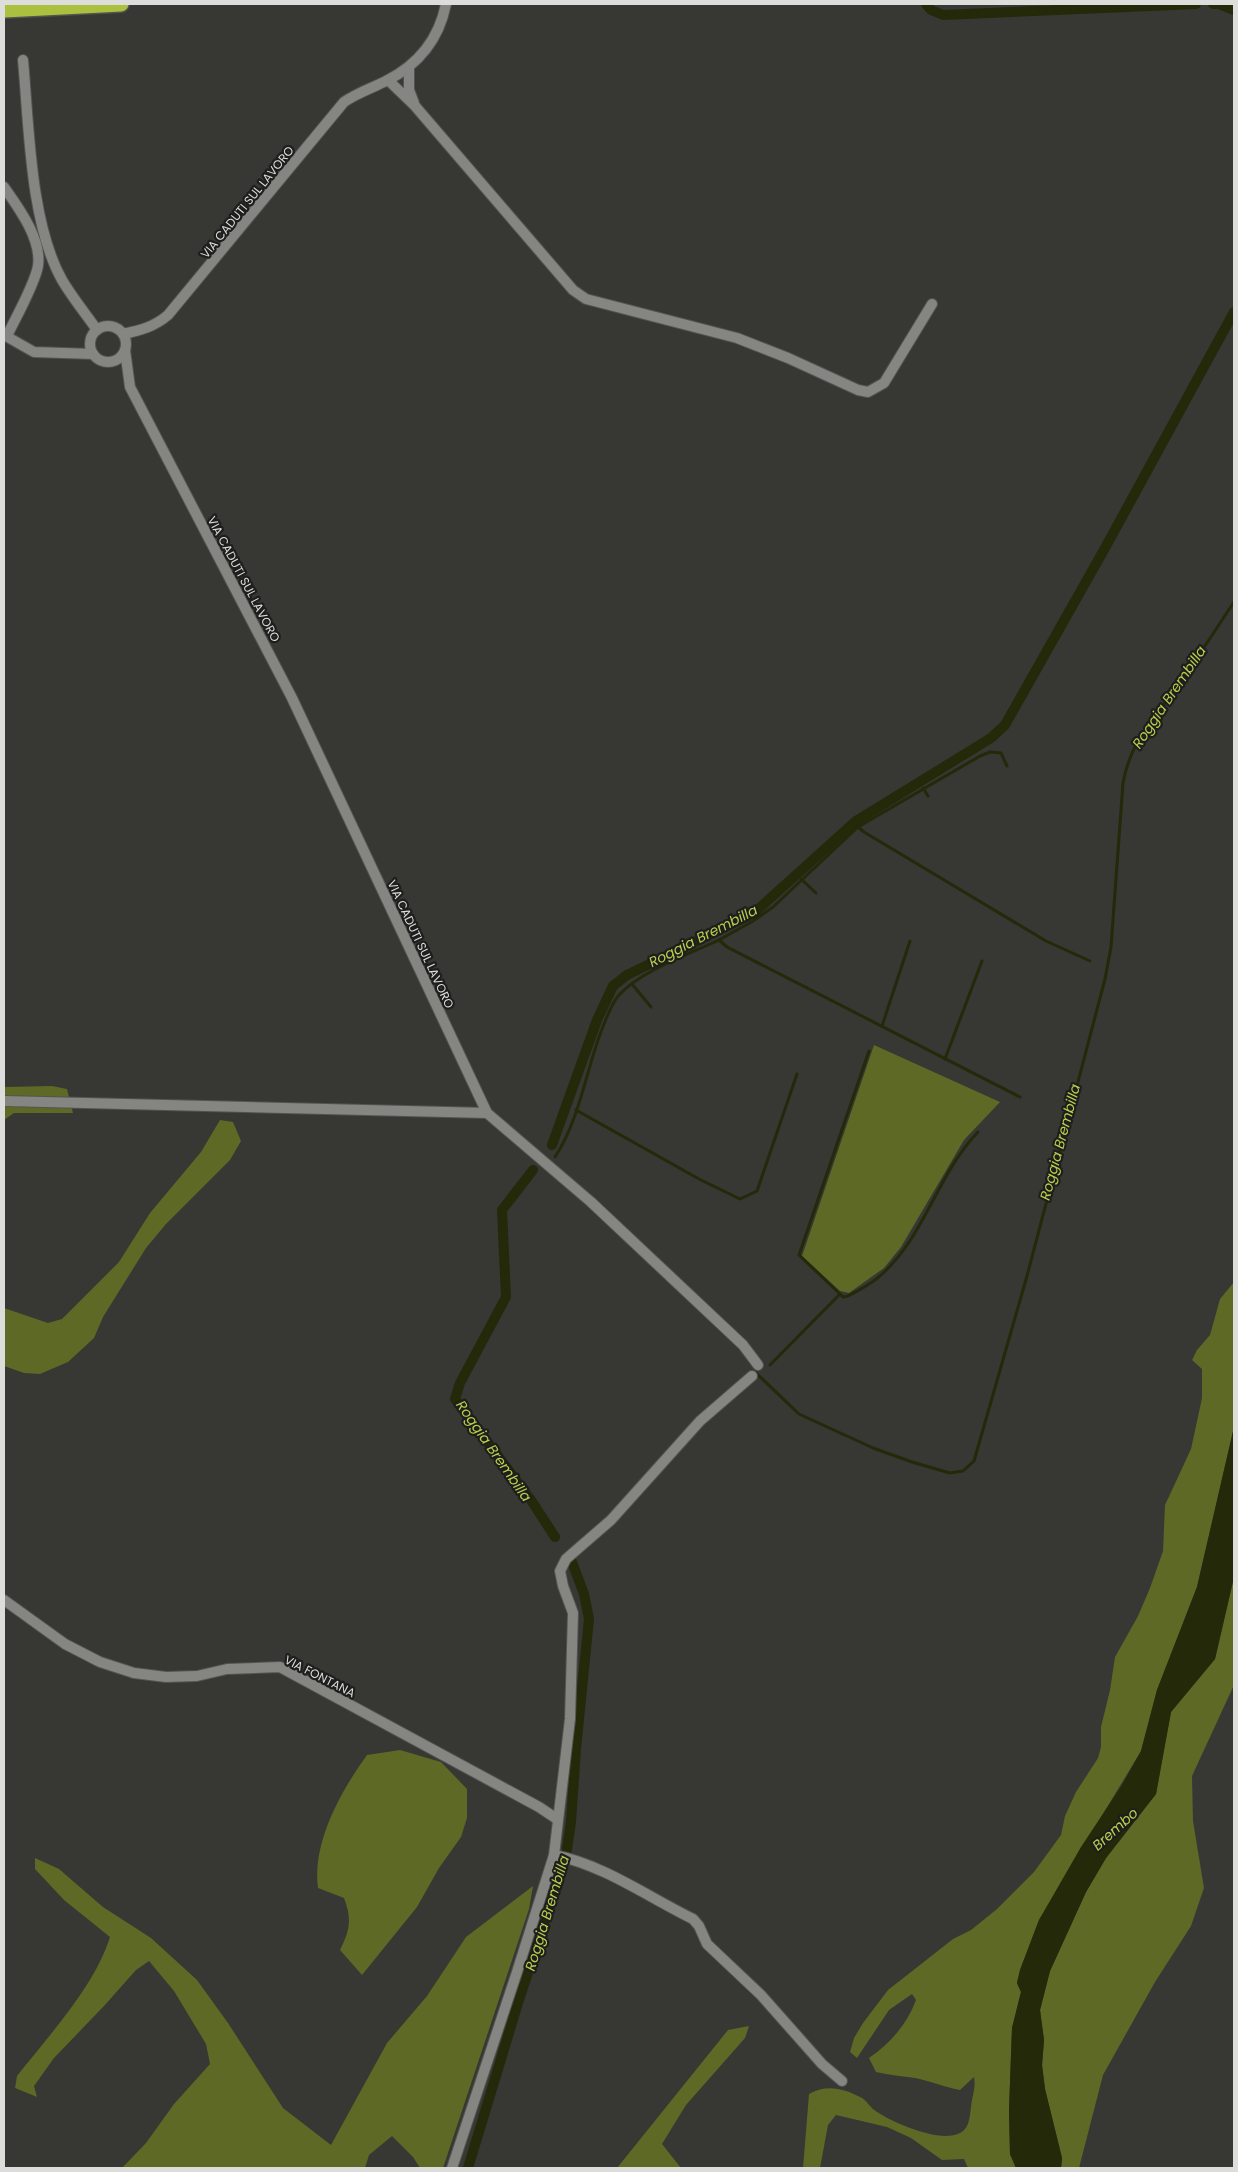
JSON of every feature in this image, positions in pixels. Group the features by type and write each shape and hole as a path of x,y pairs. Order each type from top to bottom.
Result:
{"highway":[{"path":"4,10 121,4"}],"street":[{"name":"VIA CADUTI SUL LAVORO","path":"445,8 438,31 425,51 409,67 388,80 355,94 344,102 168,315 156,325 123,334 126,344 125,350 130,387 292,698 488,1113"},
{"path":"23,60 40,215 52,255 62,279 97,330"},
{"path":"409,67 409,90 415,106"},
{"path":"388,80 415,106 573,290 586,299 737,338 788,358 858,390 868,392 884,383 932,304"},
{"path":"4,186 27,221 36,247 38,266 6,336 34,352 93,354"},
{"path":"123,334 119,330 108,326 97,330 91,339 91,350 102,361 114,362 123,355 125,350"},
{"path":"4,1101 488,1113 591,1202 743,1345 758,1365"},
{"path":"452,2168 555,1855 557,1820 570,1719 573,1613 563,1586 560,1571 566,1559 611,1520 700,1421 752,1376"},
{"name":"VIA FONTANA","path":"4,1600 65,1644 100,1662 134,1673 166,1677 197,1676 227,1670 280,1666 540,1807 557,1820"},
{"path":"555,1855 574,1859 604,1872 693,1919 699,1926 707,1944 761,1995 822,2064 842,2081"}],"green space":[{"path":"874,1045 1000,1102 964,1140 901,1247 884,1268 849,1293 840,1291 802,1256"},
{"path":"52,1086 67,1089 73,1113 14,1113 4,1120 4,1087"},
{"path":"220,1120 233,1122 241,1141 230,1160 166,1224 146,1248 103,1317 94,1338 68,1362 40,1374 24,1373 4,1366 4,1308 48,1323 62,1319 119,1262 150,1213 201,1152"},
{"path":"1234,1282 1234,1427 1197,1587 1157,1690 1141,1751 1039,1920 1020,1970 1017,1983 1021,1992 1012,2028 1009,2111 1010,2154 1016,2168 968,2168 964,2159 942,2160 911,2138 887,2127 836,2115 828,2125 820,2168 803,2168 809,2094 821,2089 841,2089 854,2094 862,2098 885,2117 921,2132 947,2136 957,2134 967,2127 970,2118 974,2077 960,2090 915,2078 876,2072 869,2058 891,2040 903,2025 916,2000 912,1994 889,2010 857,2058 850,2052 854,2038 888,1990 953,1939 971,1930 997,1909 1034,1872 1061,1835 1065,1816 1076,1792 1098,1758 1101,1747 1101,1727 1110,1690 1115,1657 1138,1616 1163,1551 1165,1505 1191,1449 1202,1398 1202,1369 1192,1360 1197,1350 1210,1335 1220,1299"},
{"path":"1234,1577 1234,1685 1192,1776 1193,1821 1204,1888 1191,1926 1155,1982 1103,2075 1079,2168 1061,2168 1062,2158 1045,2089 1042,2065 1044,2040 1040,2010 1050,1971 1086,1892 1106,1858 1156,1794 1171,1712 1215,1659"},
{"path":"400,1750 441,1762 467,1789 467,1818 461,1837 439,1868 417,1907 362,1975 340,1950 349,1924 344,1898 318,1888 319,1853 330,1818 338,1801 367,1755"},
{"path":"35,1858 59,1869 103,1907 151,1938 197,1980 228,2023 283,2108 331,2145 387,2043 427,1996 466,1937 533,1886 529,1909 443,2168 420,2168 413,2157 392,2136 369,2155 365,2168 122,2168 146,2143 174,2104 210,2064 206,2044 174,1991 149,1961 136,1970 54,2058 34,2086 37,2097 15,2088 17,2076 57,2027 82,1992 103,1956 110,1937 64,1900 35,1869"},
{"path":"749,2026 745,2038 686,2105 662,2144 681,2168 617,2168 728,2030"}],"water":[{"name":"Brembo","path":"1234,1427 1234,1577 1215,1659 1171,1712 1156,1794 1106,1858 1086,1892 1050,1971 1040,2010 1044,2040 1042,2065 1045,2089 1062,2158 1061,2168 1016,2168 1010,2154 1009,2111 1012,2028 1021,1992 1017,1983 1020,1970 1039,1920 1081,1847 1122,1785 1141,1751 1157,1690 1197,1587"}],"waterway":[{"name":"Roggia Brembilla","path":"926,4 931,10 943,15 1196,4"},
{"name":"Roggia Brembilla","path":"1213,4 1219,4 1234,10"},
{"name":"Roggia Brembilla","path":"552,1145 597,1020 613,986 627,975 754,913 856,821 991,738 1005,725 1105,548 1234,312"},
{"name":"Roggia Brembilla","path":"755,1372 799,1414 873,1448 950,1473 963,1471 974,1461 1027,1276 1105,979 1111,947 1123,783 1127,768 1145,730 1186,674 1234,602"},
{"path":"1007,766 1001,753 990,752 980,756 858,827 773,907 753,921 719,940 727,947 1020,1097"},
{"path":"923,788 928,796"},
{"path":"858,827 1046,941 1090,961"},
{"path":"801,879 816,893"},
{"path":"555,1157 571,1127 596,1045 609,1011 619,995 628,986 652,971 719,940"},
{"path":"882,1026 910,941"},
{"path":"945,1059 982,961"},
{"path":"632,984 651,1007"},
{"path":"770,1365 840,1294 799,1255 869,1051"},
{"path":"576,1110 699,1179 740,1199 757,1191 797,1074"},
{"path":"840,1294 843,1297 848,1296 870,1284 896,1259 909,1242 952,1166 978,1132"},
{"name":"Roggia Brembilla","path":"533,1170 502,1210 506,1297 460,1383 455,1399 531,1500 555,1537"},
{"name":"Roggia Brembilla","path":"468,2168 518,2003 566,1856 571,1822 589,1619 584,1594 572,1562"}]}
